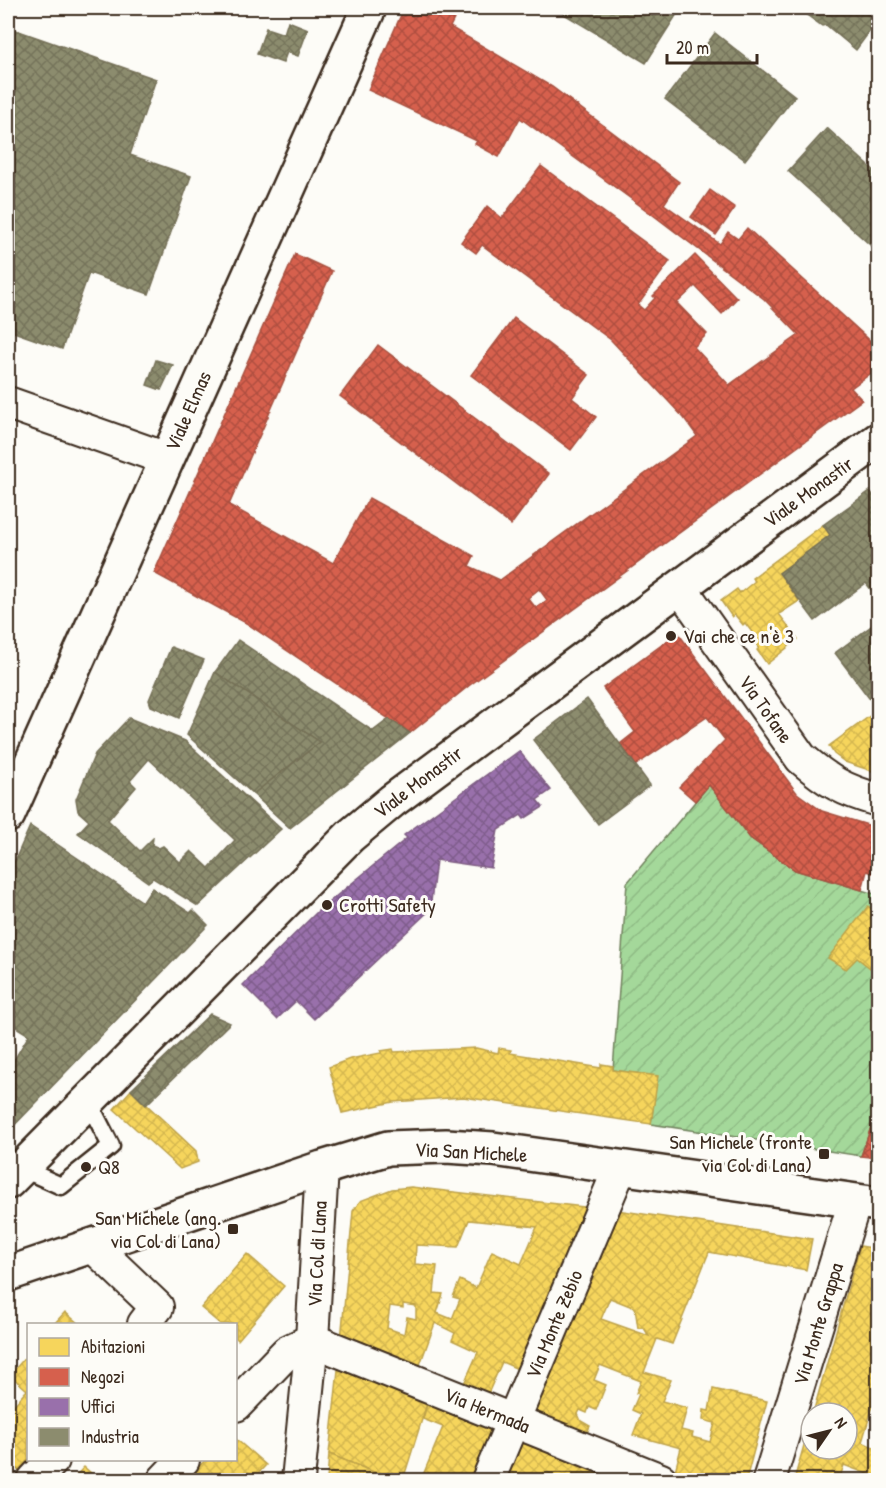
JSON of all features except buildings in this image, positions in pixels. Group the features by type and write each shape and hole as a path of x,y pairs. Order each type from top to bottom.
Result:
{"main road":[{"name":"Viale Elmas","path":"8,815 369,8"},
{"name":"Viale Monastir","path":"14,1175 350,836 392,801 879,440"},
{"name":"Via San Michele","path":"15,1264 92,1245 388,1148 446,1146 493,1149 867,1203"}],"street":[{"path":"8,403 167,459"},
{"name":"Via Tofane","path":"680,587 801,758 826,779 853,793 879,800"},
{"name":"Via Col di Lana","path":"298,1480 312,1340 322,1168"},
{"name":"Via Monte Zebio","path":"488,1480 620,1168"},
{"name":"Via Monte Grappa","path":"769,1480 867,1203"},
{"path":"92,1245 157,1307 145,1323"},
{"path":"237,1404 287,1352 312,1340"},
{"name":"Via Hermada","path":"312,1340 661,1480"},
{"path":"34,1480 52,1461"}],"lane":[{"path":"14,1175 61,1186 111,1146 88,1101"}],"green space":[{"path":"709,785 750,838 795,870 878,895 878,1107 861,1156 651,1124 657,1077 613,1070 627,883"}],"place":[{"name":"Vai che ce n'è 3","path":"671,636"},
{"name":"Crotti Safety","path":"327,905"},
{"name":"San Michele (fronte via Col di Lana)","path":"824,1154"},
{"name":"Q8","path":"86,1167"},
{"name":"San Michele (ang. via Col di Lana)","path":"233,1229"}]}
